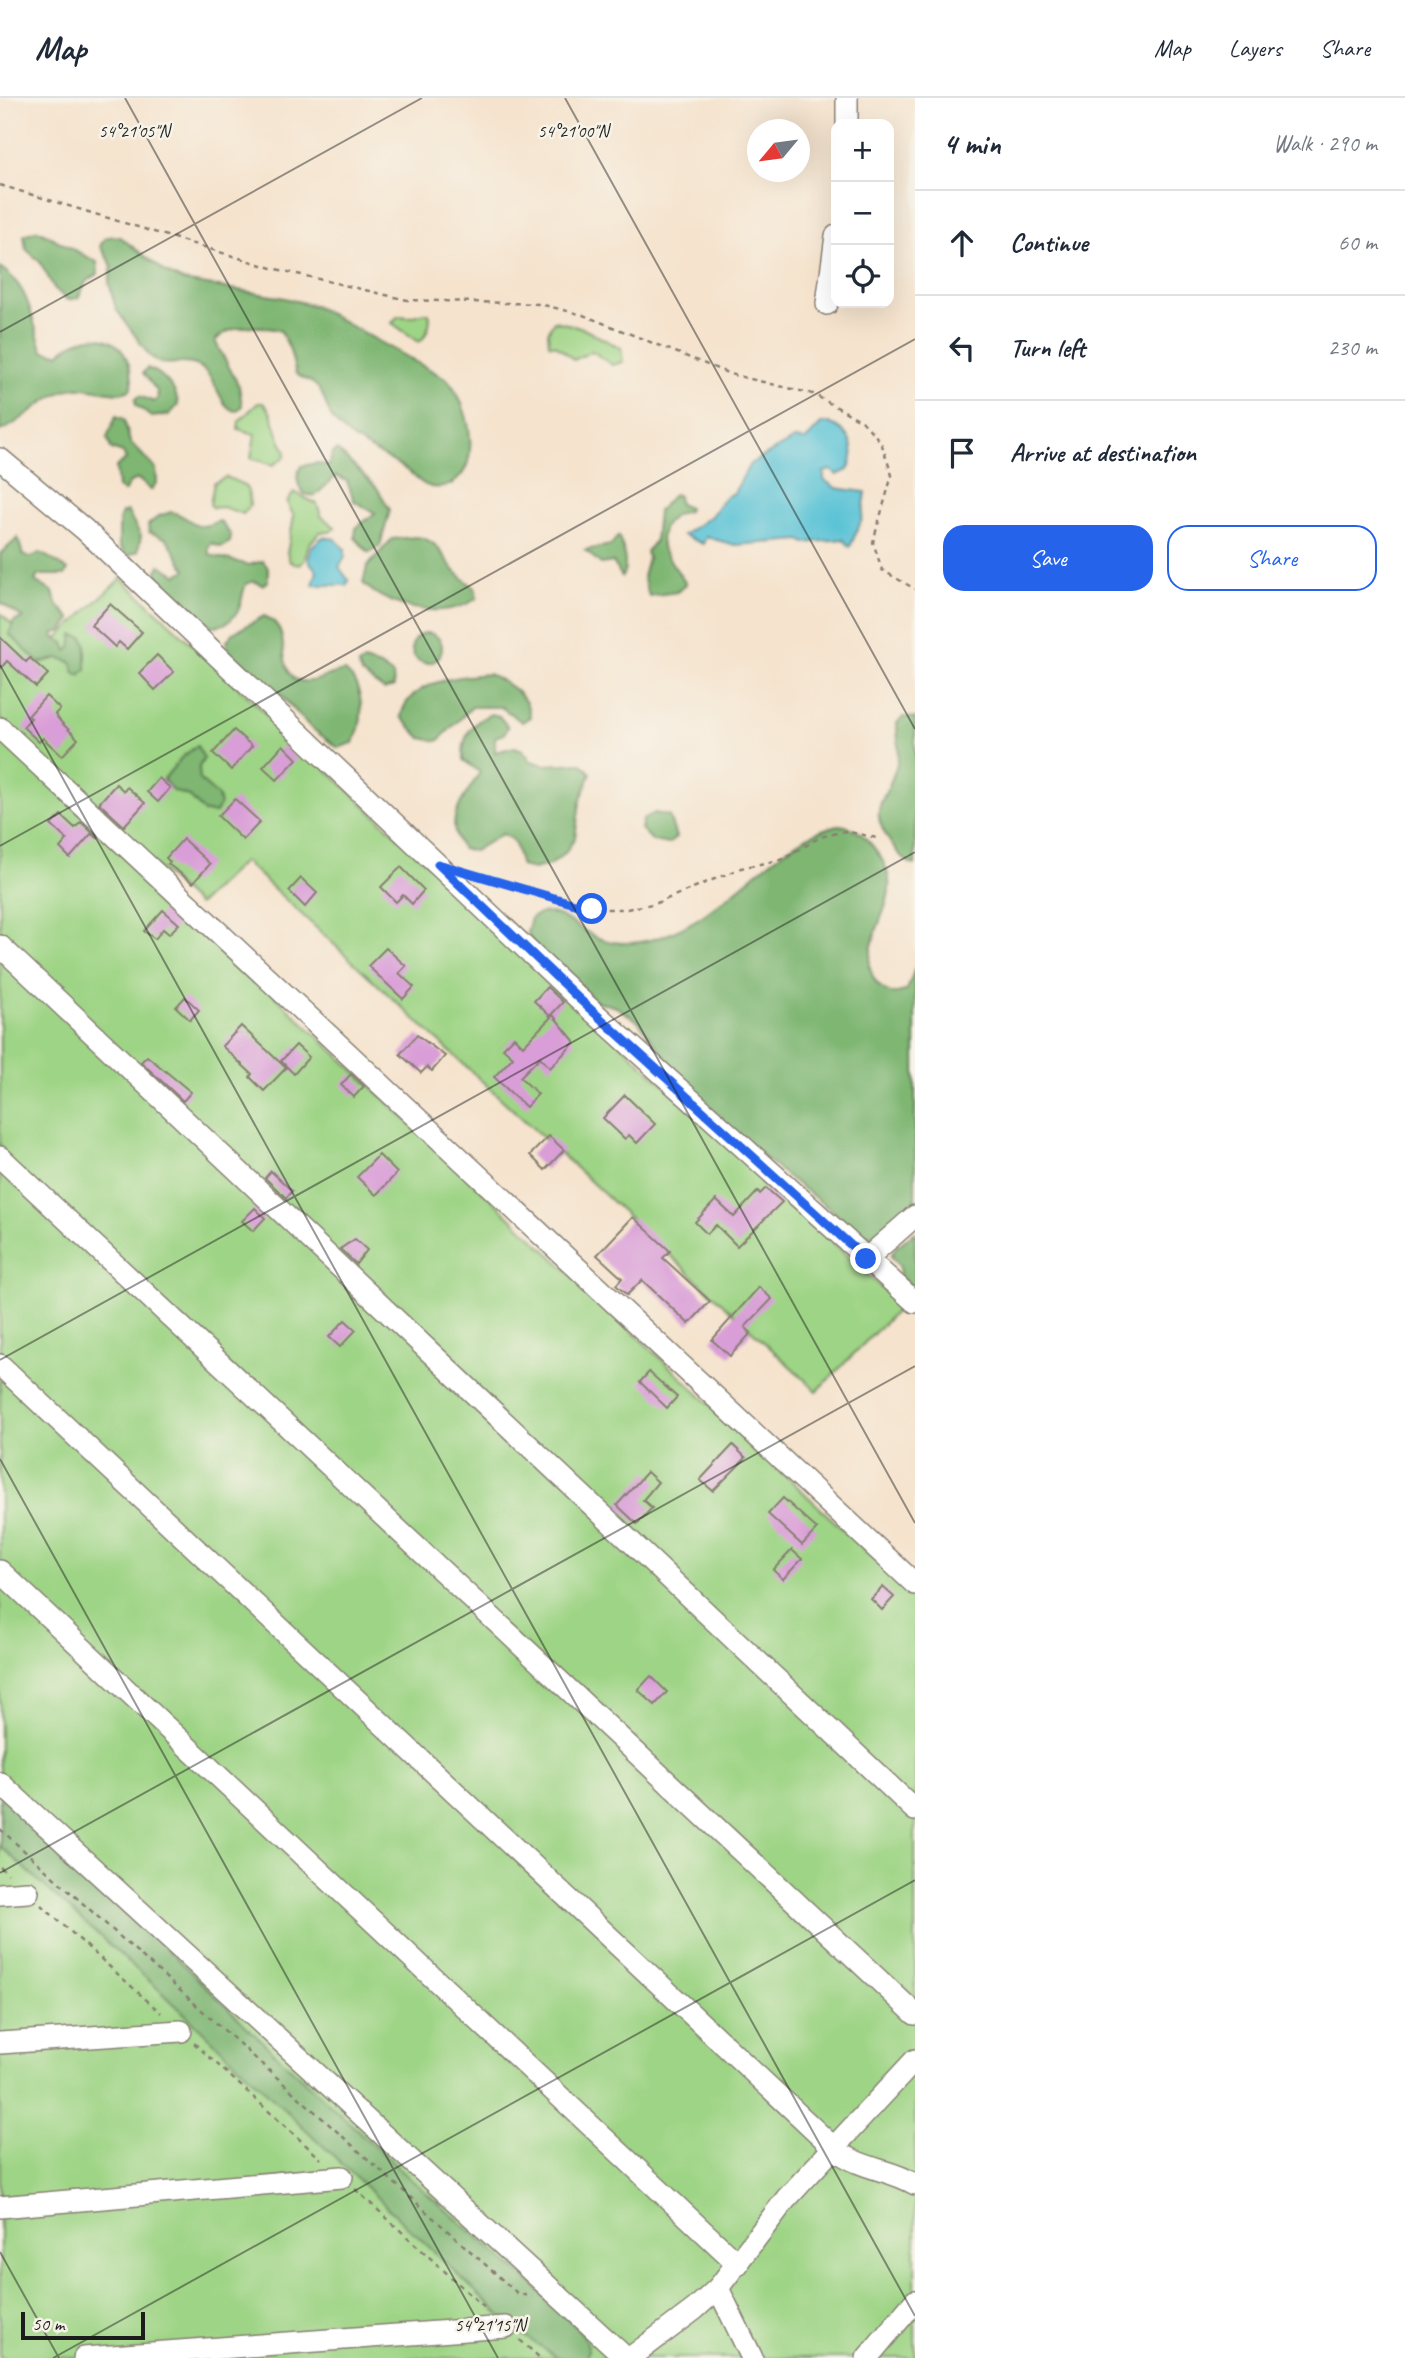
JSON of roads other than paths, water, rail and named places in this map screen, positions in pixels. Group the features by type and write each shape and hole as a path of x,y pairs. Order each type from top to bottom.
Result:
{"street":[{"path":"847,98 847,119"},
{"path":"827,304 835,245"},
{"path":"0,459 85,530 577,997 915,1302"},
{"path":"0,728 915,1584"},
{"path":"0,946 915,1810"},
{"path":"0,1157 915,2014"},
{"path":"866,1259 915,1216"},
{"path":"0,1365 835,2149 859,2165 898,2175 915,2185"},
{"path":"0,1571 738,2264"},
{"path":"0,1783 569,2307 628,2358 695,2309 718,2288 763,2227 915,2060"},
{"path":"0,1894 27,1892"},
{"path":"0,2043 181,2031"},
{"path":"0,2207 342,2177"},
{"path":"718,2288 752,2358"},
{"path":"867,2358 915,2301"},
{"path":"85,2358 506,2327"}],"water":[{"path":"829,423 847,436 852,455 848,470 837,475 831,470 824,472 824,480 836,488 866,492 862,519 850,547 843,539 735,545 706,537 703,544 683,535 711,516 725,497 734,493 750,464 794,439 806,440 821,424"},
{"path":"323,537 335,539 345,549 345,557 339,567 349,581 346,585 313,585 317,571 308,560 312,546"}]}
